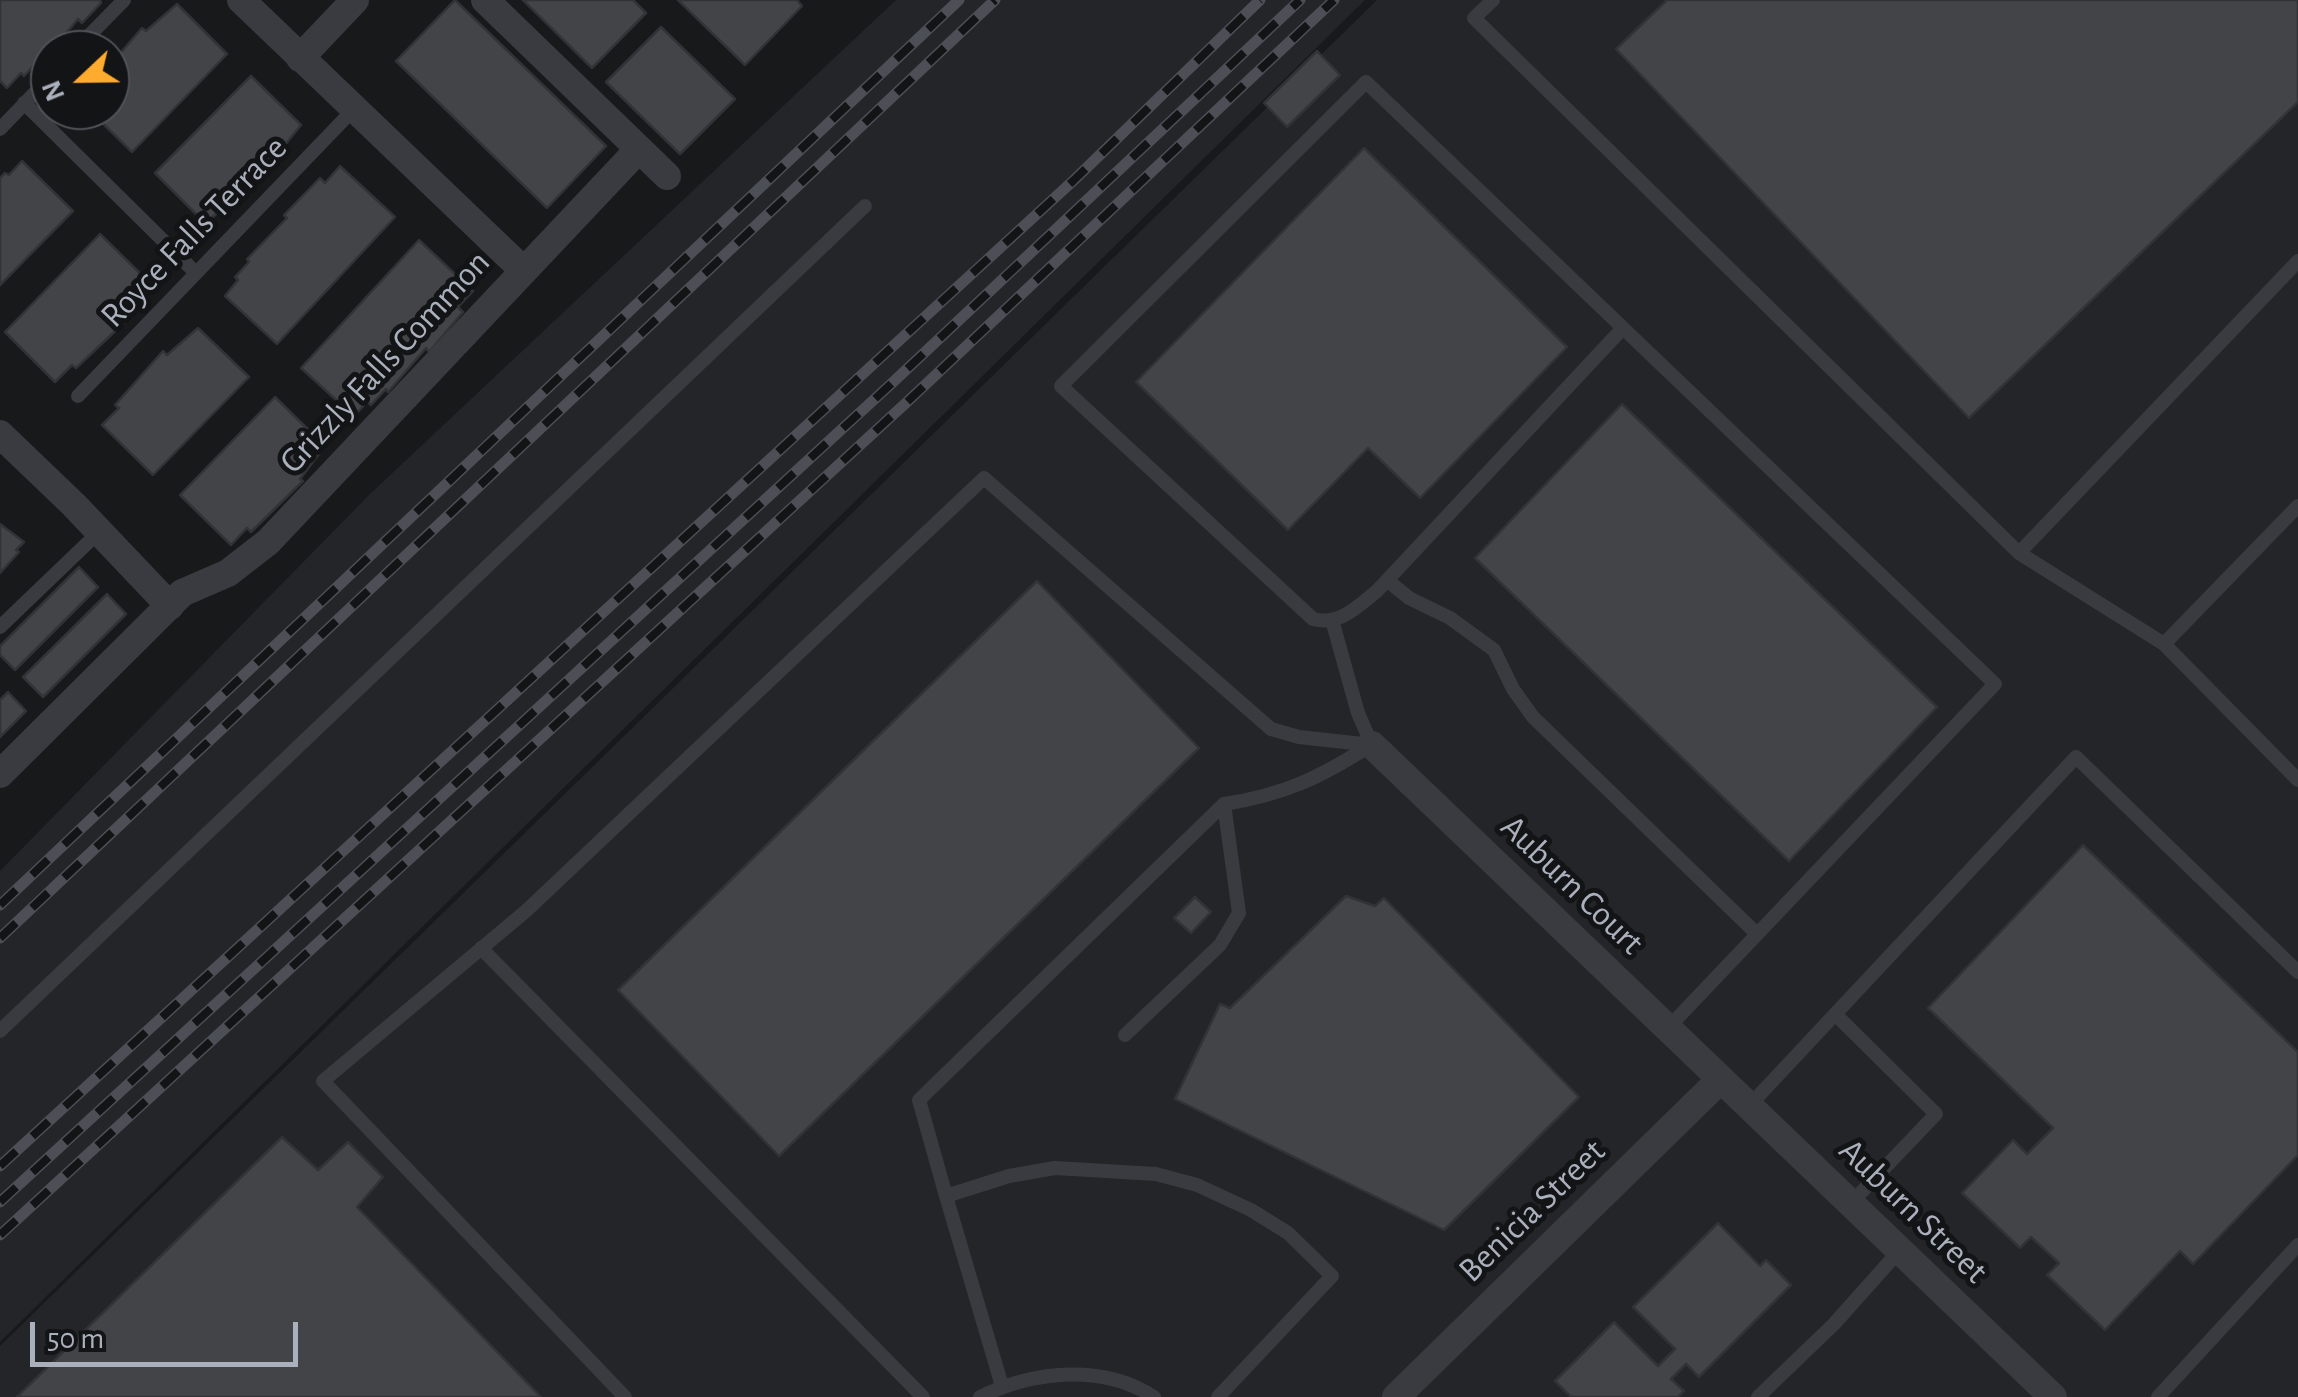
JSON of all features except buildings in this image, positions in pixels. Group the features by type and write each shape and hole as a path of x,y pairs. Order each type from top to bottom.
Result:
{"street":[{"path":"241,0 523,270"},
{"path":"300,58 355,0"},
{"path":"484,0 668,176"},
{"name":"Grizzly Falls Common","path":"0,774 182,593 228,573 268,542 639,149"},
{"path":"0,434 170,606"},
{"name":"Auburn Court","path":"1372,745 1721,1079"},
{"name":"Auburn Street","path":"1721,1079 2053,1397"},
{"name":"Benicia Street","path":"1396,1397 1721,1079"}],"lane":[{"path":"95,30 124,0"},
{"path":"1493,0 1474,18 2019,553 2164,644 2298,780"},
{"path":"1623,328 1387,580 1344,616 1327,623 1312,619 1061,386 1366,82 1995,684 1668,1028"},
{"path":"0,128 30,98"},
{"path":"24,104 196,273"},
{"name":"Royce Falls Terrace","path":"78,396 354,109"},
{"path":"0,1030 865,206"},
{"path":"2019,553 2298,261"},
{"path":"626,1397 323,1081 526,911 984,478 1271,730 1372,745"},
{"path":"2164,644 2298,506"},
{"path":"0,627 100,532"},
{"path":"1387,580 1409,598 1494,650 1533,717 1758,934"},
{"path":"1332,620 1354,699 1372,745"},
{"path":"1002,1386 919,1100 1224,804 1256,800 1320,778 1372,745"},
{"path":"1749,1106 2076,757 2298,972"},
{"path":"1125,1035 1220,945 1239,913 1224,804"},
{"path":"481,948 923,1397"},
{"path":"1835,1014 1936,1114 1851,1203"},
{"path":"946,1196 1009,1176 1055,1168 1156,1174 1197,1185 1251,1210 1288,1233 1332,1276 1218,1397"},
{"path":"2158,1397 2298,1245"},
{"path":"1758,1397 1834,1324 1900,1250"},
{"path":"980,1397 1002,1386 1064,1374 1112,1377 1154,1397"}],"shaded area":[{"path":"896,0 1365,0 0,1342 0,871 370,494"},
{"path":"1377,0 2298,0 2298,1397 0,1397 0,1346"}],"railway":[{"path":"0,905 959,0"},
{"path":"0,938 995,0"},
{"path":"0,1166 1074,180 1260,0"},
{"path":"0,1202 891,384 1300,0"},
{"path":"0,1235 907,402 1334,0"}]}
